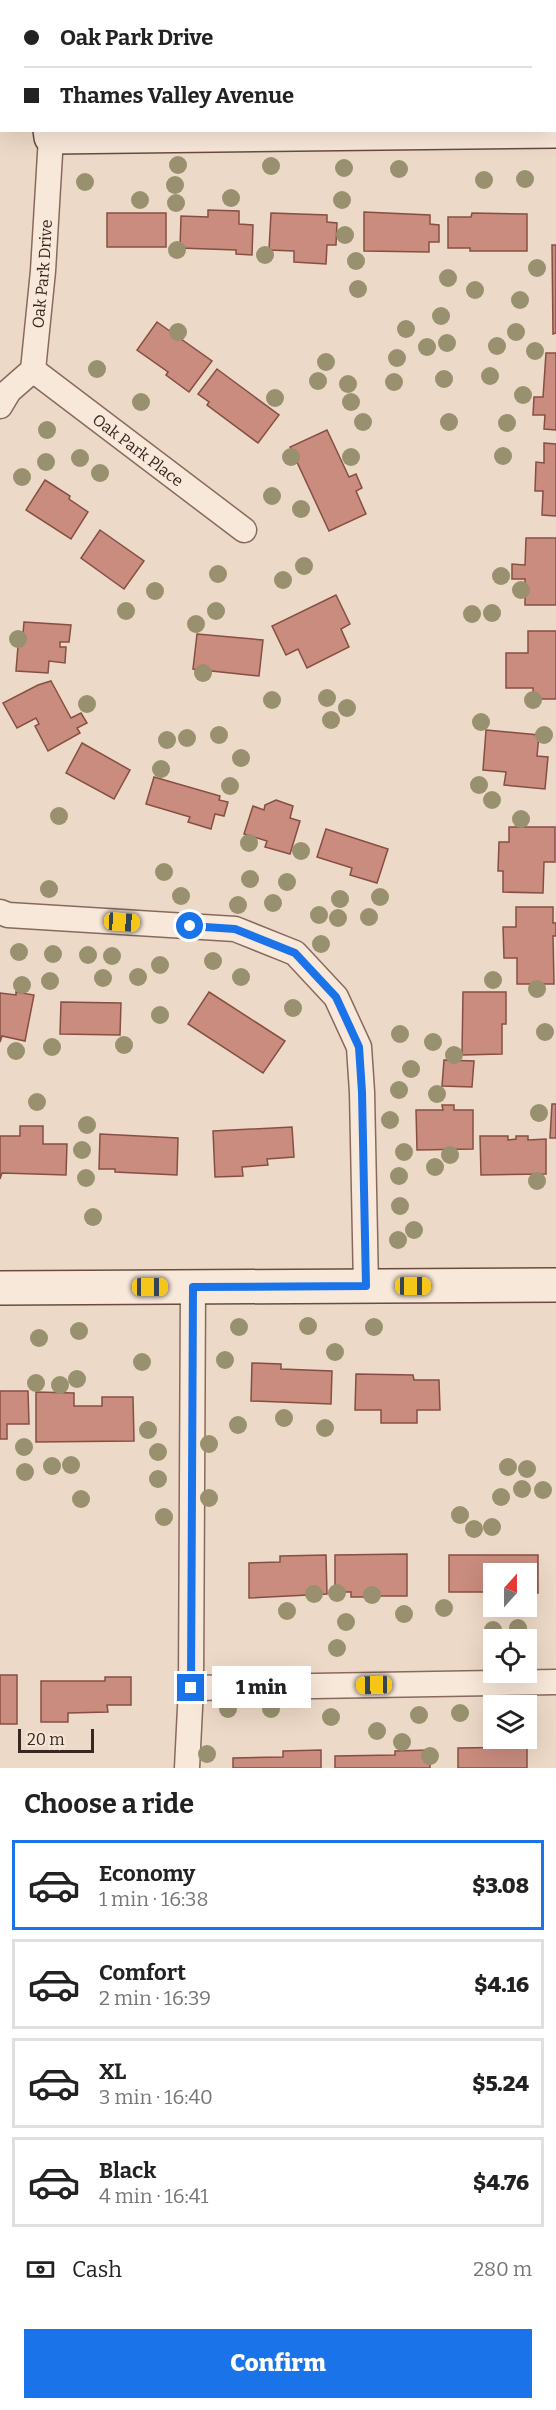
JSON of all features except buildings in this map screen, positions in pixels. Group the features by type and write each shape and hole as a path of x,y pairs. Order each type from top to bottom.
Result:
{"main road":[{"path":"50,134 387,132"},
{"path":"0,1288 556,1285"}],"street":[{"name":"Oak Park Drive","path":"33,370 43,271 50,134"},
{"path":"0,406 9,391 33,370"},
{"name":"Oak Park Place","path":"33,370 244,530"},
{"path":"0,912 8,915 235,929 295,953 336,997 359,1047 366,1286"},
{"path":"187,1768 191,1688 193,1287"},
{"path":"191,1688 556,1682"}],"route":[{"path":"190,926 235,929 295,953 336,997 359,1047 366,1286 193,1287 191,1688"}]}
